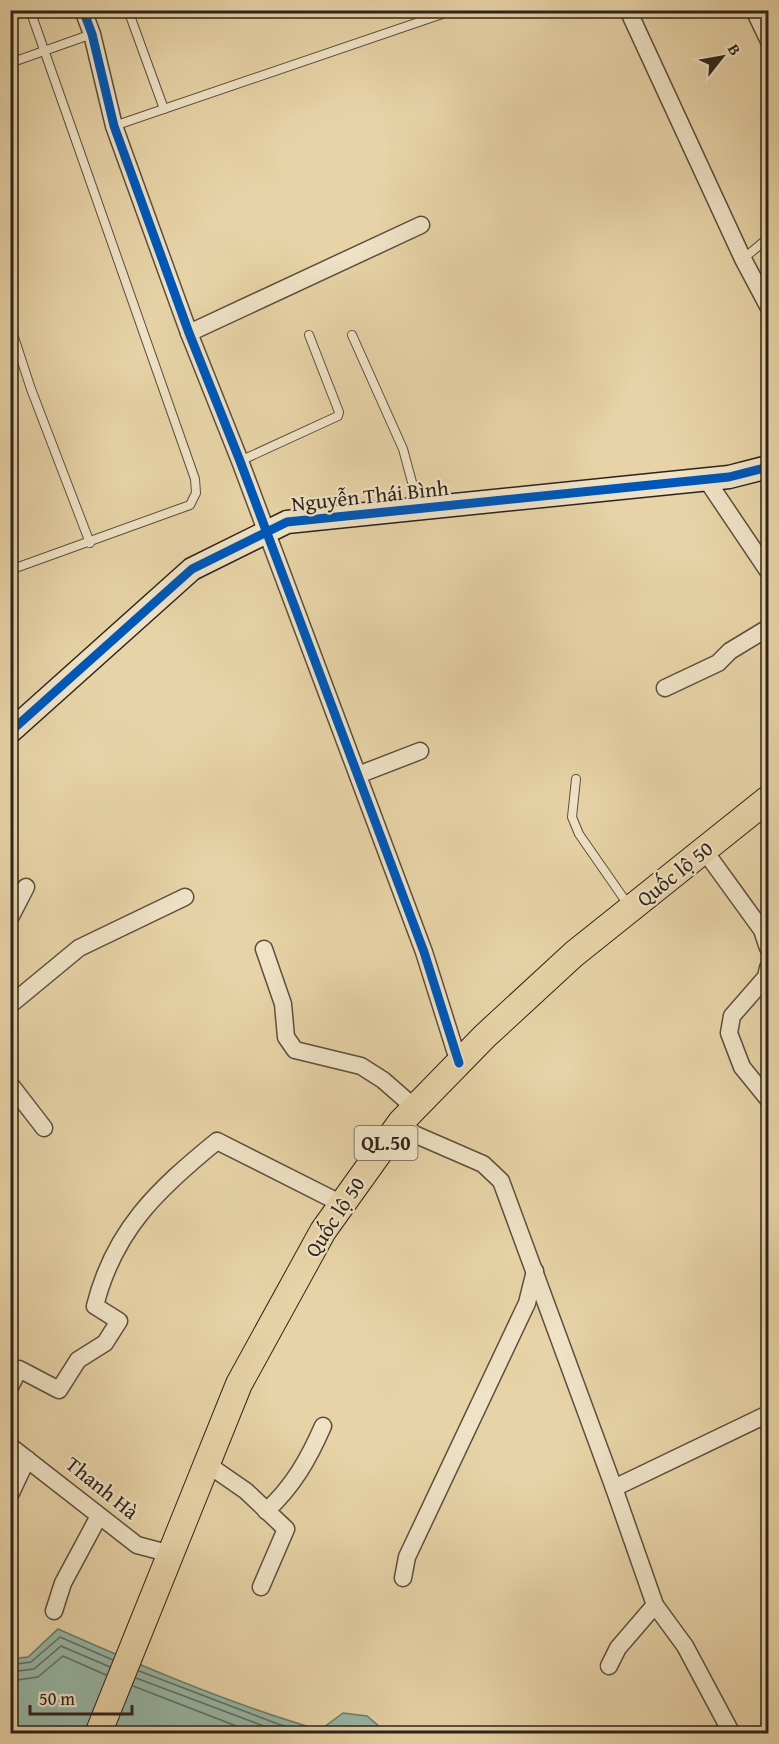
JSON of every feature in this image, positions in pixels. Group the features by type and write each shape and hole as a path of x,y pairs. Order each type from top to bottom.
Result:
{"main road":[{"name":"Quốc lộ 50","path":"98,1734 239,1384 323,1231 342,1204 408,1115 459,1063 574,954 768,798"}],"street":[{"path":"83,10 92,34 114,126 189,333 240,461 424,952 459,1063"},
{"path":"628,10 743,259 768,306"},
{"path":"754,10 768,39"},
{"path":"189,333 421,225"},
{"name":"Nguyễn Thái Bình","path":"10,732 192,569 287,522 729,477 768,467"},
{"path":"706,479 768,571"},
{"path":"665,688 718,663 730,651 768,628"},
{"path":"357,775 420,751"},
{"path":"704,850 762,930 768,948"},
{"path":"10,918 26,886"},
{"path":"10,1005 79,948 185,897"},
{"path":"264,949 283,1004 286,1037 295,1050 361,1066 383,1080 408,1115 414,1134 483,1164 501,1181 655,1605 685,1646 732,1734"},
{"path":"768,968 766,977 732,1016 729,1033 742,1067 768,1099"},
{"path":"10,1084 44,1128"},
{"path":"10,1387 19,1369 59,1390 78,1360 105,1343 119,1321 95,1306 104,1272 134,1220 189,1164 217,1141 342,1204"},
{"path":"404,1578 407,1557 527,1303 535,1271"},
{"path":"614,1488 768,1414"},
{"path":"266,1511 299,1473 323,1426"},
{"name":"Thanh Hà","path":"10,1446 137,1545 171,1554"},
{"path":"10,1494 27,1459"},
{"path":"207,1464 246,1491 286,1529 261,1587"},
{"path":"54,1611 63,1583 99,1516"},
{"path":"609,1666 618,1648 655,1605"}],"lane":[{"path":"10,570 190,505 196,493 195,479 30,10"},
{"path":"128,10 164,109"},
{"path":"114,126 452,11"},
{"path":"10,63 92,34"},
{"path":"743,259 768,238"},
{"path":"11,327 31,389 90,543"},
{"path":"240,461 338,416 339,412 309,335"},
{"path":"352,335 403,449 419,508"},
{"path":"576,779 572,817 579,834 631,909"}],"water":[{"path":"58,1629 188,1684 286,1720 320,1730 343,1713 367,1716 387,1733 11,1733 10,1659 28,1657"}],"cycle path":[{"path":"83,10 92,34 114,126 189,333 240,461 424,952 459,1063"},
{"path":"10,732 192,569 287,522 729,477 768,467"}]}
